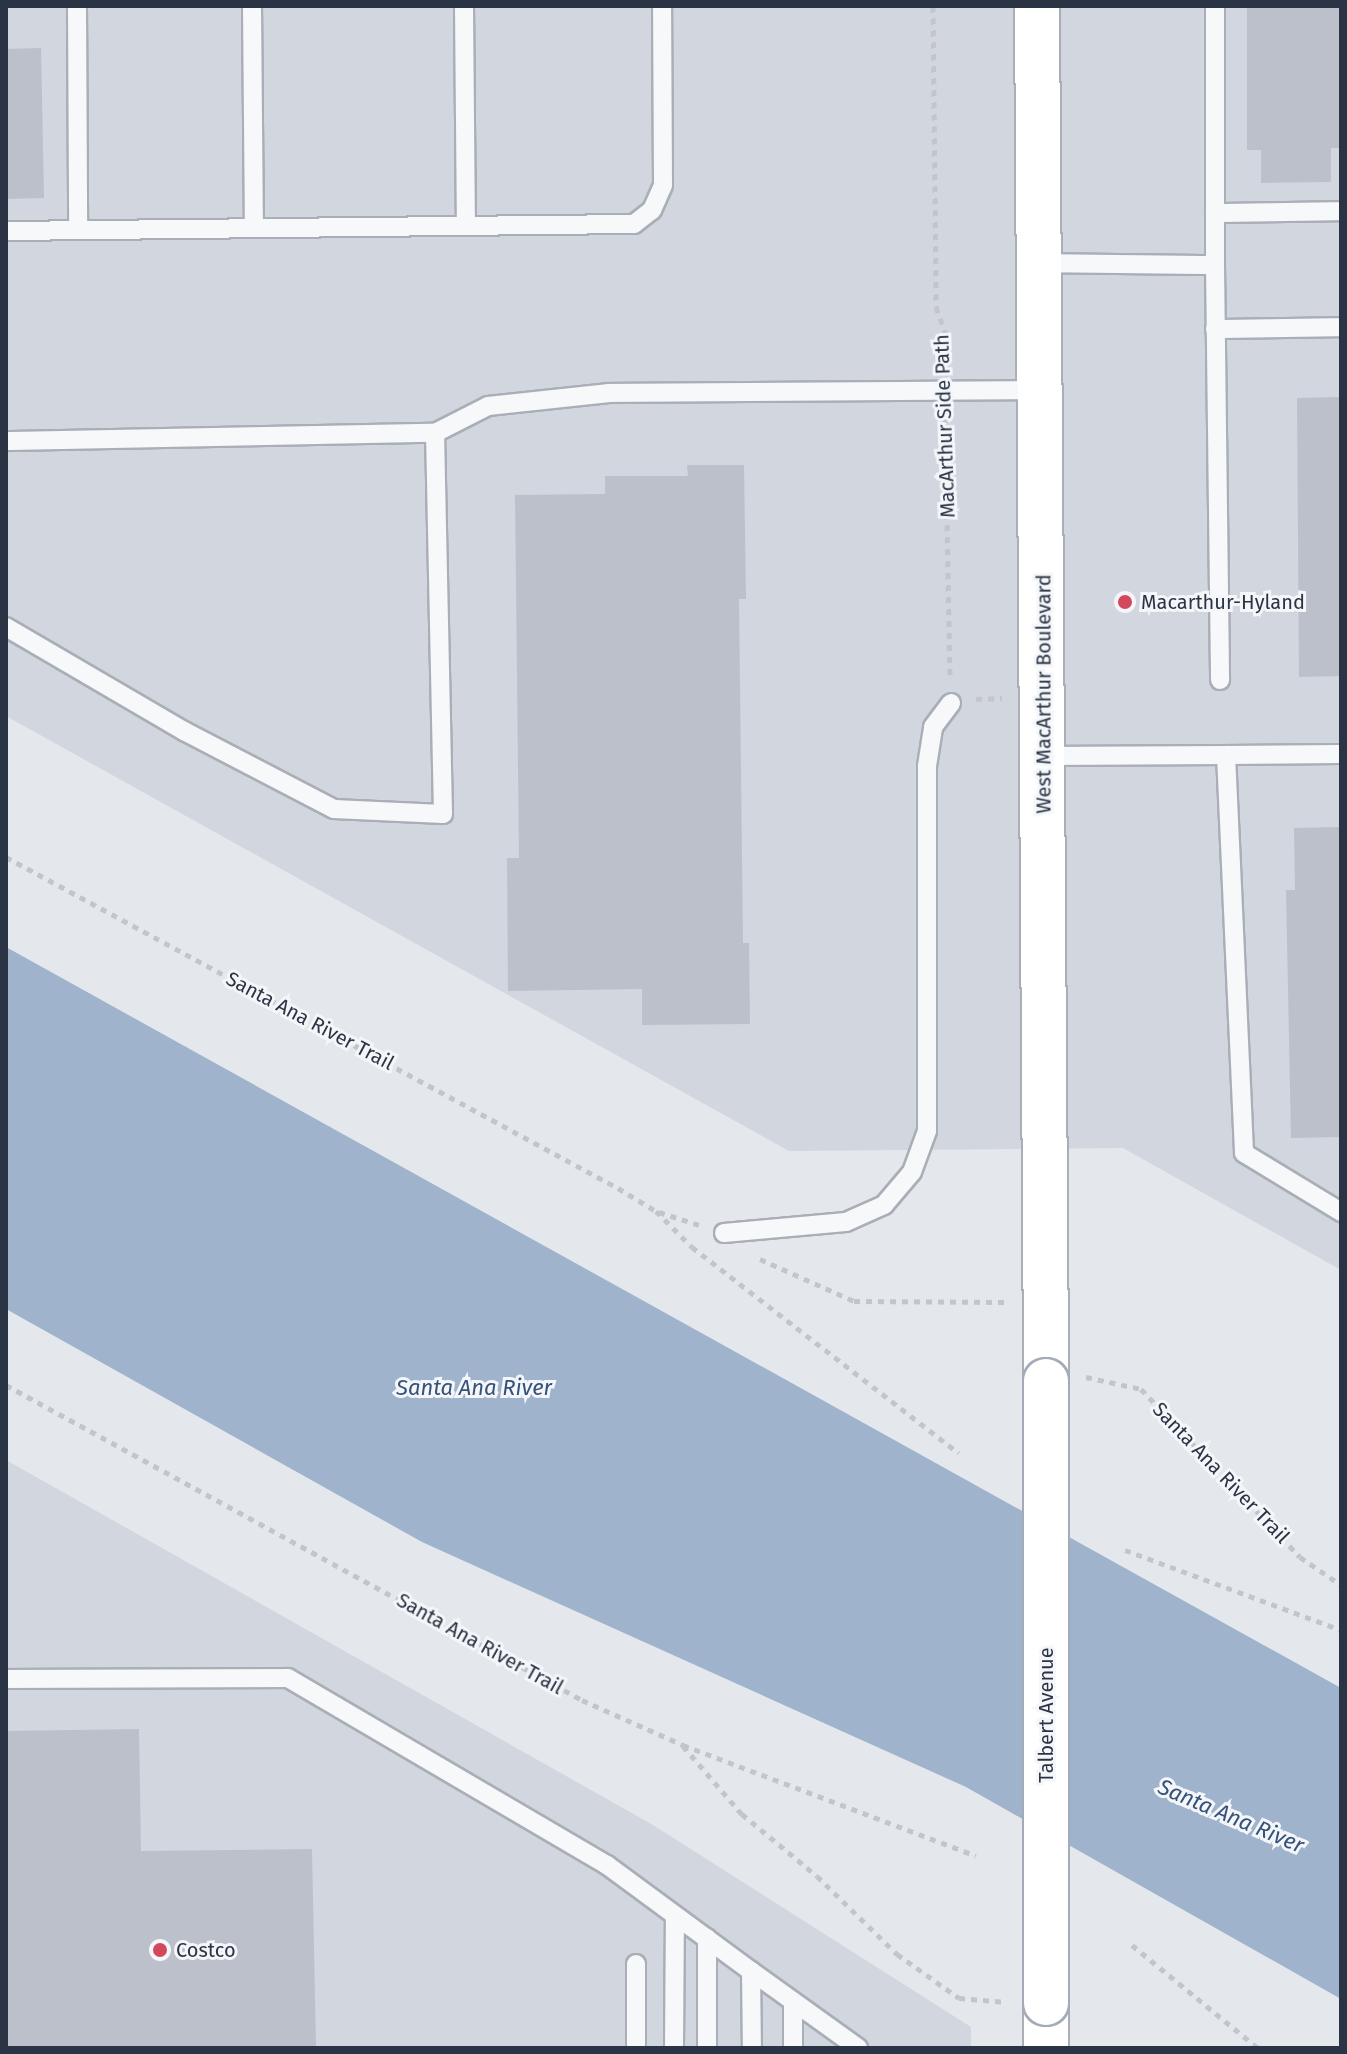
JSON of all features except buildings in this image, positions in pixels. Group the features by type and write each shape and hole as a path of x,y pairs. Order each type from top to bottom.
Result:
{"main road":[{"name":"West MacArthur Boulevard","path":"1037,6 1042,390 1046,1378"},
{"name":"Talbert Avenue","path":"1046,1378 1046,2048"}],"lane":[{"path":"77,6 78,230"},
{"path":"252,6 254,228"},
{"path":"464,6 466,226"},
{"path":"6,231 634,224 652,210 663,185 662,6"},
{"path":"1215,6 1220,680"},
{"path":"1215,213 1341,211"},
{"path":"1041,263 1215,265"},
{"path":"1215,329 1341,327"},
{"path":"6,441 435,433 488,406 609,393 1042,390"},
{"path":"6,627 184,731 334,809 443,814 435,433"},
{"path":"724,1233 846,1222 884,1205 912,1172 927,1131 927,766 933,727 951,703"},
{"path":"1044,756 1341,754"},
{"path":"1226,755 1244,1153 1341,1212"},
{"path":"6,1679 288,1678 607,1865 793,2002 838,2040 858,2048"},
{"path":"674,2048 675,1918"},
{"path":"707,1938 707,2048"},
{"path":"636,1964 636,2048"},
{"path":"751,1971 752,2048"},
{"path":"793,2002 793,2048"}],"path":[{"name":"MacArthur Side Path","path":"933,6 936,307 946,334 951,703"},
{"name":"Santa Ana River Trail","path":"6,857 656,1211 724,1233 774,1269 854,1301 1045,1302"},
{"name":"Santa Ana River Trail","path":"656,1211 692,1247 959,1453"},
{"name":"Santa Ana River Trail","path":"1046,1378 1107,1379 1141,1389 1300,1557 1341,1585"},
{"name":"Santa Ana River Trail","path":"6,1385 582,1700 683,1745 976,1856"},
{"path":"1125,1550 1341,1630"},
{"path":"683,1745 742,1814 929,1980 959,1998 983,2002 1046,2003"},
{"path":"1132,1945 1258,2048"}],"shaded area":[{"path":"6,6 1341,6 1341,1270 1123,1148 789,1151 6,716"},
{"path":"6,1460 653,1825 971,2027 971,2048 6,2048"}],"water":[{"name":"Santa Ana River","path":"6,947 1341,1688 1341,1999 966,1787 422,1542 6,1309"}],"place":[{"name":"Macarthur-Hyland","path":"1125,602"},
{"name":"Costco","path":"160,1950"}]}
